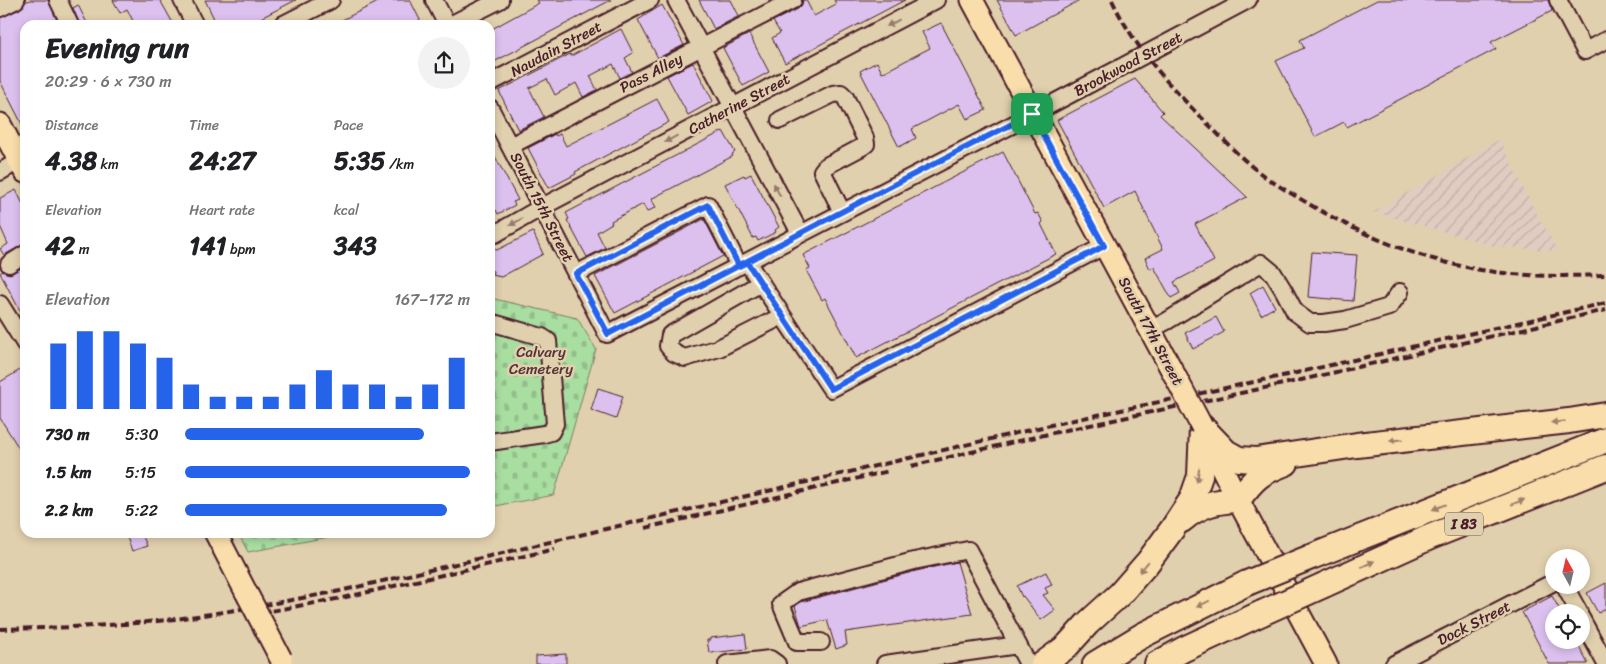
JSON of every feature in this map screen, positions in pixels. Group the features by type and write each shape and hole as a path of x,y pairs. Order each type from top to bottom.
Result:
{"highway":[{"path":"1202,427 1226,452 1239,459 1256,460 1357,444 1569,421 1606,415"},
{"path":"1043,664 1066,647 1088,623 1120,594 1148,562 1173,528 1192,499 1200,476 1202,427"},
{"name":"I 83","path":"1095,664 1143,635 1247,583 1606,440"},
{"path":"1173,528 1189,514 1207,503 1238,500 1257,476 1315,454 1357,444"},
{"name":"I 83","path":"1158,664 1184,649 1430,537 1606,467"}],"main road":[{"name":"South 17th Street","path":"972,0 1174,374 1238,500 1326,664"},
{"path":"0,124 20,158"},
{"path":"218,538 282,661"}],"street":[{"path":"0,8 16,0"},
{"path":"58,0 68,20"},
{"path":"182,0 192,20"},
{"path":"289,20 311,4 331,0"},
{"path":"434,0 445,20"},
{"path":"458,20 500,0"},
{"name":"Naudain Street","path":"495,81 650,0"},
{"path":"676,0 800,234"},
{"name":"Pass Alley","path":"510,146 792,0"},
{"name":"Catherine Street","path":"495,234 542,207 936,0"},
{"name":"Brookwood Street","path":"608,334 1248,0"},
{"path":"1558,0 1585,51 1606,40"},
{"path":"780,120 833,94 840,93 845,97 865,138 866,144 862,148 826,166 822,171 842,212"},
{"name":"South 15th Street","path":"495,118 608,334"},
{"path":"0,172 20,164"},
{"path":"576,274 708,205 743,264 761,283 831,389 1104,246"},
{"path":"9,264 20,257"},
{"path":"1150,330 1262,263 1273,273 1295,312 1310,323 1345,320 1389,307 1400,292"},
{"path":"761,283 670,335 668,346 674,354 685,358 718,348 782,316"},
{"path":"0,304 20,336"},
{"path":"495,324 548,341 555,424 551,432 495,441"},
{"path":"820,642 797,642 781,604 798,592 914,561 968,550 1028,664"},
{"name":"Dock Street","path":"1394,664 1545,587"},
{"path":"1590,635 1606,664"},
{"path":"886,664 1018,645"},
{"path":"727,664 770,659 777,664"}],"shaded area":[{"path":"1500,139 1526,194 1554,244 1560,251 1494,246 1374,212"}],"green space":[{"name":"Calvary Cemetery","path":"495,299 577,318 596,349 554,495 495,506"},
{"path":"241,538 323,538 248,552"}],"building":[{"path":"30,0 48,0 57,20 20,20 20,120 0,81 0,18 20,9 25,2"},
{"path":"113,0 160,0 171,20 132,20 127,9 120,13"},
{"path":"205,0 296,0 257,20 215,20"},
{"path":"382,0 410,0 420,20 342,20"},
{"path":"537,0 611,0 495,61 495,27 539,3"},
{"path":"699,0 731,0 739,16 714,29"},
{"path":"803,0 806,0 814,16 836,4 834,0 905,0 785,63 772,38 780,33 773,21 798,9 802,5"},
{"path":"997,0 1080,0 1016,35"},
{"path":"1377,0 1548,0 1552,11 1491,42 1496,49 1347,127 1344,122 1315,137 1276,61 1304,48 1300,40"},
{"path":"78,5 86,20 78,20 73,8"},
{"path":"662,5 684,45 658,58 638,20"},
{"path":"941,23 986,110 967,119 959,104 912,129 916,138 899,147 860,71 877,62 882,73 930,48 922,32"},
{"path":"621,29 633,53 625,58 632,72 620,78 613,64 590,76 597,90 583,97 576,83 555,95 547,79 529,88 544,117 518,130 499,91"},
{"path":"749,34 769,72 743,86 723,48"},
{"path":"693,63 713,101 688,115 667,76"},
{"path":"1135,79 1163,112 1160,115 1247,197 1195,224 1214,261 1174,282 1180,293 1171,298 1154,267 1150,269 1145,258 1163,249 1135,191 1104,208 1057,120"},
{"path":"657,99 669,122 549,188 528,148 555,134 556,136 560,134 566,146"},
{"path":"723,131 735,152 732,154 733,156 651,199 656,207 647,212 643,204 611,221 612,223 597,232 605,248 587,257 567,220 569,219 566,213"},
{"path":"1003,152 1035,214 1038,213 1043,222 1041,224 1056,254 856,358 825,298 822,300 806,270 810,268 803,255"},
{"path":"495,156 518,200 513,202 515,205 498,214 496,210"},
{"path":"751,174 779,227 775,230 776,232 758,241 756,237 753,238 725,184 744,175 745,177"},
{"path":"16,190 20,198 20,247 4,255 0,249 8,244 0,226 0,198"},
{"path":"704,219 723,256 615,313 595,276"},
{"path":"533,232 543,254 501,277 495,276 495,249"},
{"path":"1312,252 1357,255 1353,301 1308,297"},
{"path":"20,269 20,311 0,273 3,271 10,274"},
{"path":"1263,285 1275,307 1261,315 1250,293"},
{"path":"1216,317 1224,332 1193,349 1185,333"},
{"path":"20,370 20,450 0,418 0,382"},
{"path":"598,388 623,396 616,419 591,410"},
{"path":"127,538 144,538 147,546 132,551"},
{"path":"957,562 972,614 845,632 847,645 836,649 827,620 801,626 795,606 801,602"},
{"path":"1046,572 1052,585 1045,588 1048,593 1043,595 1055,610 1041,620 1022,597 1017,586"},
{"path":"1606,583 1606,609 1598,613 1588,594 1590,594 1590,591"},
{"path":"1552,596 1556,604 1545,604 1545,649 1580,649 1588,664 1549,664 1522,612"},
{"path":"745,634 747,649 709,652 707,640 710,640 710,638"},
{"path":"566,654 566,664 536,664 536,656"}],"railway":[{"path":"1112,0 1131,34 1153,65 1232,149 1271,181 1331,217 1403,249 1453,264 1517,274 1555,276 1606,275"},
{"path":"0,629 88,626 175,619 340,591 1055,424 1287,375 1606,303"},
{"path":"911,466 1057,432 1288,383 1606,310"},
{"path":"645,528 889,471"},
{"path":"260,613 342,598 555,549"}],"route":[{"path":"1032,114 800,234 739,266 608,334 576,274 708,205 739,266 747,262 831,389 1104,246 1032,114"}]}
